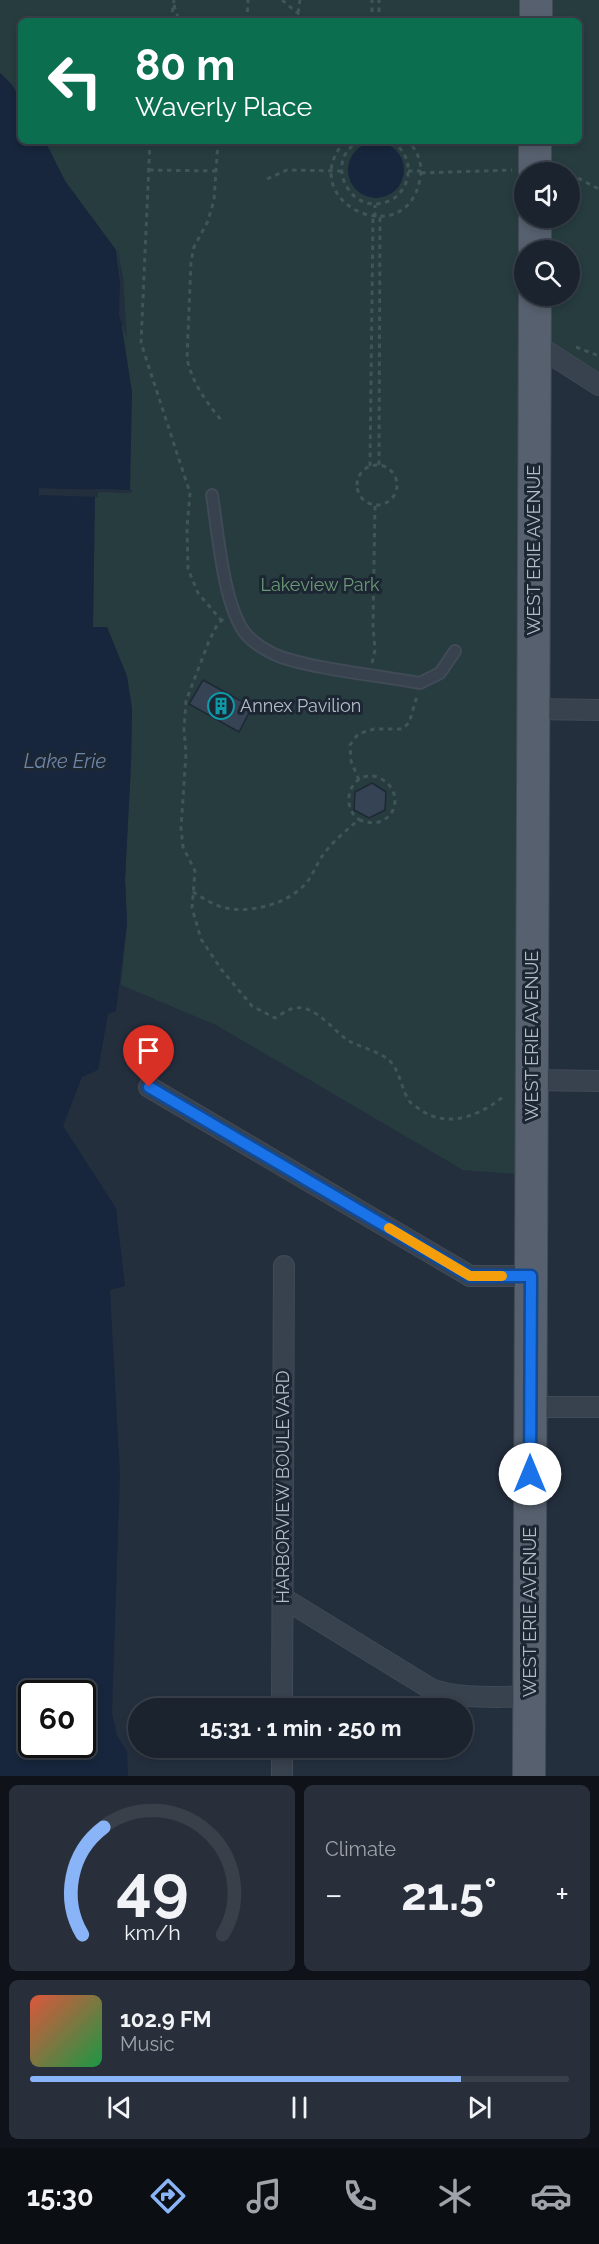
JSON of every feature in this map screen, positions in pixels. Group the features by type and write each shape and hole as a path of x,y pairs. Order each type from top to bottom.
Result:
{"main road":[{"path":"536,0 536,18"},
{"path":"528,162 534,144"},
{"name":"WEST ERIE AVENUE","path":"529,1776 535,306"}],"street":[{"path":"534,344 599,385"},
{"path":"533,709 599,710"},
{"path":"532,1080 599,1081"},
{"path":"149,1087 470,1276 531,1276"},
{"name":"HARBORVIEW BOULEVARD","path":"282,1698 284,1266"},
{"path":"530,1407 599,1407"},
{"path":"283,1598 431,1689 446,1695 529,1696"},
{"path":"282,1758 282,1776"}],"lane":[{"path":"212,495 224,573 236,616 246,634 256,644 282,658 420,683 440,674 455,651"}],"path":[{"path":"172,18 174,0"},
{"path":"247,18 248,0"},
{"path":"282,0 304,18"},
{"path":"298,13 300,0"},
{"path":"372,0 372,18"},
{"path":"379,0 379,18"},
{"path":"174,5 178,18"},
{"path":"150,144 141,343 190,493 187,528 188,569 198,593 221,620"},
{"path":"218,144 214,200 208,221 194,247 191,261 187,359 200,395 221,420"},
{"path":"342,144 332,163 332,179 337,193 346,206 359,214 376,217 401,210 412,200 419,187 420,159 412,144"},
{"path":"356,144 348,150 341,171 348,190 355,197 375,205 396,197 404,188 408,171 405,154 395,144"},
{"path":"149,170 216,171"},
{"path":"267,179 287,170 341,171"},
{"path":"408,171 514,171"},
{"path":"580,179 599,189"},
{"path":"375,205 380,282 379,465"},
{"path":"370,466 372,282 376,217"},
{"path":"372,282 380,282"},
{"path":"372,335 380,335"},
{"path":"371,394 380,394"},
{"path":"379,465 392,471 397,483 396,490 388,501 375,505 362,499 357,487 359,474 370,466 379,465"},
{"path":"371,674 375,650 373,625 375,505"},
{"path":"236,616 221,620 216,625 186,701 184,729 186,754 181,828 183,847 195,871 192,908 197,928 210,954 238,991 252,1006 263,1013 275,1018 293,1008 307,1011 319,1016 346,1039 390,1062 411,1102 432,1118 455,1119 473,1115 489,1108 504,1096"},
{"path":"359,780 351,761 350,745 358,734 374,729 402,729 409,723 420,683"},
{"path":"371,777 383,781 393,791 396,802 393,811 381,822 373,824 360,820 355,817 349,807 348,794 352,785 359,780 371,777"},
{"path":"193,892 210,903 225,908 242,910 265,907 300,890 315,873 324,853 360,820"}],"green space":[{"name":"Lakeview Park","path":"0,0 599,0 599,385 535,345 531,1175 463,1170 216,1025 121,985 127,924 125,879 132,708 107,627 93,627 95,489 130,490 116,250 65,181 46,144 582,144 582,18 18,18 18,93 0,73"}],"water":[{"name":"Lake Erie","path":"0,73 18,96 18,144 46,144 65,181 116,250 121,288 122,327 132,392 130,490 95,489 93,627 107,627 127,676 132,708 125,879 127,924 116,1011 108,1014 98,1070 82,1077 63,1126 116,1208 125,1286 110,1290 120,1475 112,1713 117,1735 127,1752 128,1776 0,1776"},
{"path":"365,144 387,144 396,150 403,165 402,181 396,190 387,196 376,198 365,196 356,190 350,181 348,170 350,159 356,150"}],"pier":[{"path":"117,246 123,277 127,339 119,315 120,277"},
{"path":"39,488 133,490 130,493 98,492 98,497 39,495"}],"building":[{"name":"Annex Pavilion","path":"203,680 252,707 239,732 189,704"},
{"path":"372,783 386,792 385,810 369,818 354,810 355,792"}],"slow traffic":[{"path":"389,1228 470,1276 502,1276"}],"place":[{"name":"Annex Pavilion","path":"221,706"}],"route":[{"path":"149,1087 470,1276 531,1276 530,1474"}]}
